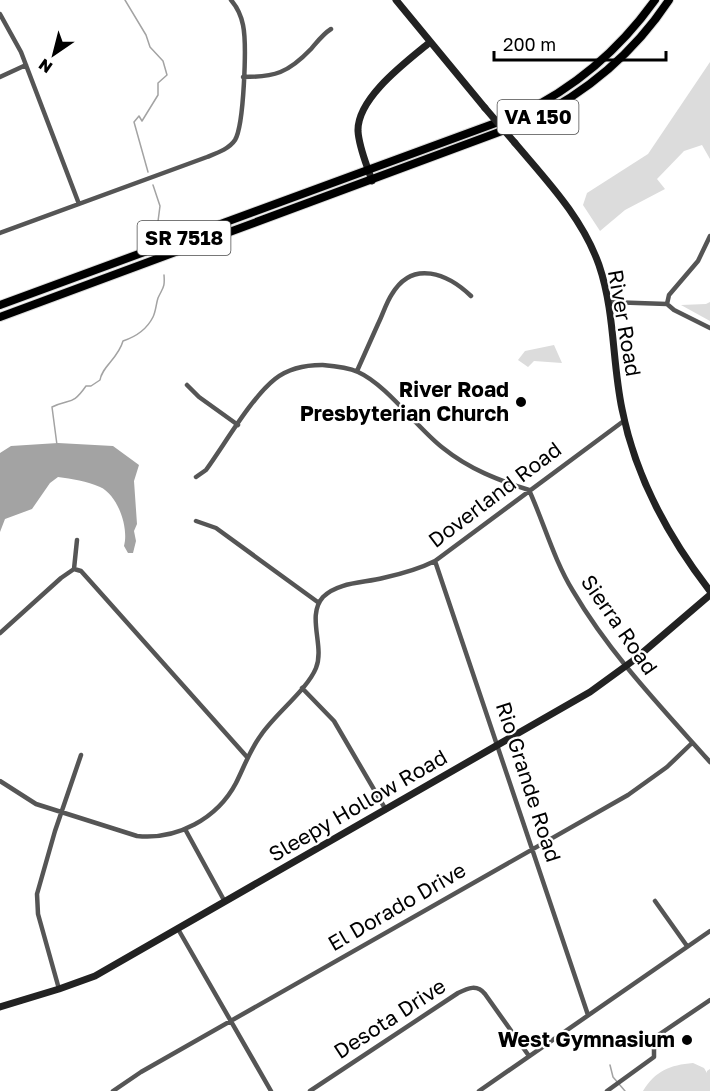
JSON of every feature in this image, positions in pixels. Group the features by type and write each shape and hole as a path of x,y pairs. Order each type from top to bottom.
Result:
{"highway":[{"name":"VA 150","path":"369,170 510,118 557,94 607,56 636,26 656,0"},
{"name":"VA 150","path":"372,181 513,128 557,106 591,84 622,57 650,26 669,0"},
{"name":"SR 7518","path":"0,305 369,170"},
{"name":"SR 7518","path":"0,316 372,181"}],"main road":[{"name":"River Road","path":"396,0 429,43 559,195 582,229 598,265 608,302 617,380 625,420 636,457 650,492 683,554 710,593"},
{"path":"372,181 358,136 362,113 382,86 429,43"},
{"name":"Sleepy Hollow Road","path":"0,1007 95,976 591,692 625,667 710,593"}],"street":[{"path":"0,233 212,155 232,144 239,130 245,36 239,13 231,0"},
{"path":"0,14 26,65 79,204"},
{"path":"243,77 258,77 283,72 294,65 332,29"},
{"path":"0,77 26,65"},
{"path":"667,304 669,295 698,261 710,236"},
{"path":"357,371 391,295 406,279 418,274 439,275 456,282 471,296"},
{"path":"608,302 667,304 674,310 710,328"},
{"path":"196,477 206,470 269,384 290,369 317,365 357,371 375,383 431,438 456,458 479,471 529,490"},
{"path":"187,385 199,397 238,425"},
{"name":"Doverland Road","path":"319,603 336,588 400,574 435,561 625,420"},
{"name":"Sierra Road","path":"529,490 572,589 625,667 710,762"},
{"path":"0,781 31,801 137,836 154,836 185,829 206,818 226,799 261,735 314,673 318,660 316,618 319,603 216,528 196,521"},
{"path":"0,633 74,569 77,540"},
{"name":"Rio Grande Road","path":"435,561 588,1015"},
{"path":"74,569 81,571 90,580 247,757"},
{"path":"302,688 334,721 386,810"},
{"name":"El Dorado Drive","path":"113,1091 141,1072 644,784 667,767 692,743"},
{"path":"60,989 42,931 37,902 43,872 81,755"},
{"path":"185,829 225,902"},
{"path":"655,901 687,946"},
{"path":"178,929 271,1091"},
{"path":"479,1091 710,931"},
{"name":"Desota Drive","path":"310,1091 458,993 471,987 479,988 485,994 529,1056"},
{"path":"607,1091 654,1057 654,1038 710,1000"}],"shaded area":[{"path":"710,62 710,159 702,145 684,151 657,179 665,189 625,210 600,231 583,205 587,193 648,154"},
{"path":"710,302 710,321 681,305 706,304"},
{"path":"554,345 562,363 534,361 528,367 518,360 525,351"},
{"path":"58,443 113,446 139,465 134,481 137,524 134,531 136,541 133,553 128,553 124,546 125,530 121,513 112,497 100,487 58,477 50,483 32,509 5,519 0,532 0,453 11,446"},
{"path":"693,1063 704,1068 707,1073 710,1069 710,1091 643,1091 653,1078 664,1070 677,1065"}],"waterway":[{"path":"125,0 146,35 150,47 163,61 167,75 158,83 158,95 142,121 139,116 134,122 148,172"},
{"path":"153,185 160,206 157,229"},
{"path":"57,445 52,407 74,399 86,386 91,386 100,380 123,341 144,329 154,315 163,287 164,275"},
{"path":"610,1065 613,1077 625,1091"}],"place":[{"name":"River Road Presbyterian Church","path":"521,402"},
{"name":"West Gymnasium","path":"687,1040"}]}
